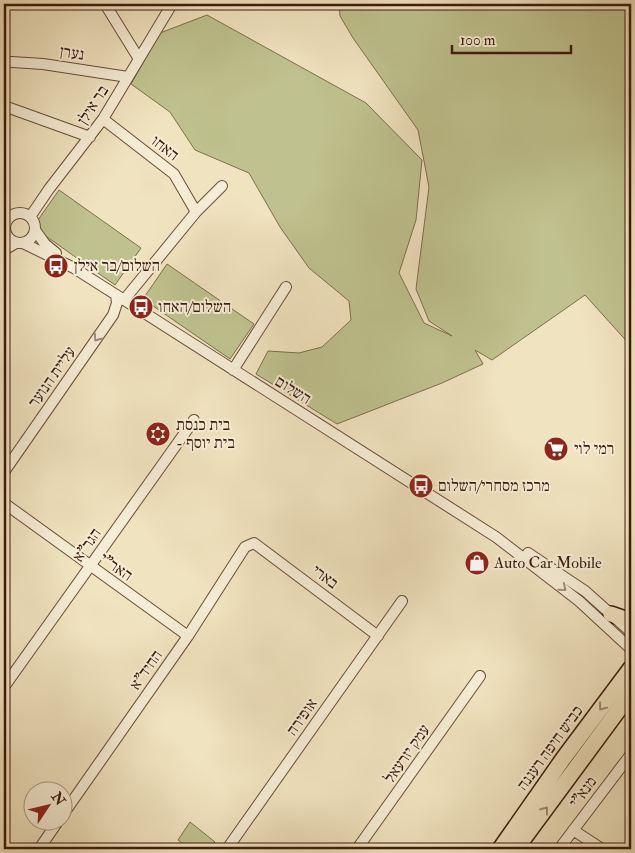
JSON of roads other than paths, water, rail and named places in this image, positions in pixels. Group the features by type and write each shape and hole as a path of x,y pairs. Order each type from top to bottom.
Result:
{"highway":[{"path":"611,614 631,621"},
{"name":"כביש חיפה רעננה","path":"500,849 563,758 631,668"},
{"name":"כביש חיפה רעננה","path":"516,849 630,695"}],"street":[{"path":"105,4 139,58"},
{"name":"בר אילן","path":"30,217 104,118 172,4"},
{"name":"נערן","path":"12,62 43,64 128,77"},
{"path":"4,106 90,137"},
{"name":"האחו","path":"104,118 174,174 196,212"},
{"path":"120,298 196,212 222,186"},
{"path":"4,211 14,214 21,213 30,217 35,225 31,239 4,250"},
{"path":"14,214 5,222 4,230 7,238 20,243"},
{"name":"השלום","path":"35,230 45,244 74,268 496,537 579,601 631,649"},
{"name":"השלום","path":"20,243 74,268"},
{"path":"233,370 286,287"},
{"name":"עליית הנוער","path":"4,472 113,315 120,298"},
{"name":"הגר\"א","path":"4,687 194,420"},
{"name":"האר\"י","path":"4,503 188,636"},
{"name":"השלום","path":"496,537 528,553 585,591 631,632"},
{"name":"החיד\"א","path":"72,802 188,636 245,547 254,543"},
{"name":"בארי","path":"254,543 378,636"},
{"name":"אופירה","path":"227,849 402,601"},
{"name":"עמק יזרעאל","path":"357,849 480,676"},
{"name":"מנא\"י","path":"559,849 631,754"},
{"path":"39,849 52,830"},
{"path":"573,830 602,849"}],"place":[{"name":"השלום/בר אילן","path":"56,266"},
{"name":"השלום/האחו","path":"141,307"},
{"name":"בית כנסת - בית יוסף","path":"158,434"},
{"name":"רמי לוי","path":"556,449"},
{"name":"מרכז מסחרי/השלום","path":"421,486"},
{"name":"Auto Car Mobile","path":"477,563"}]}
